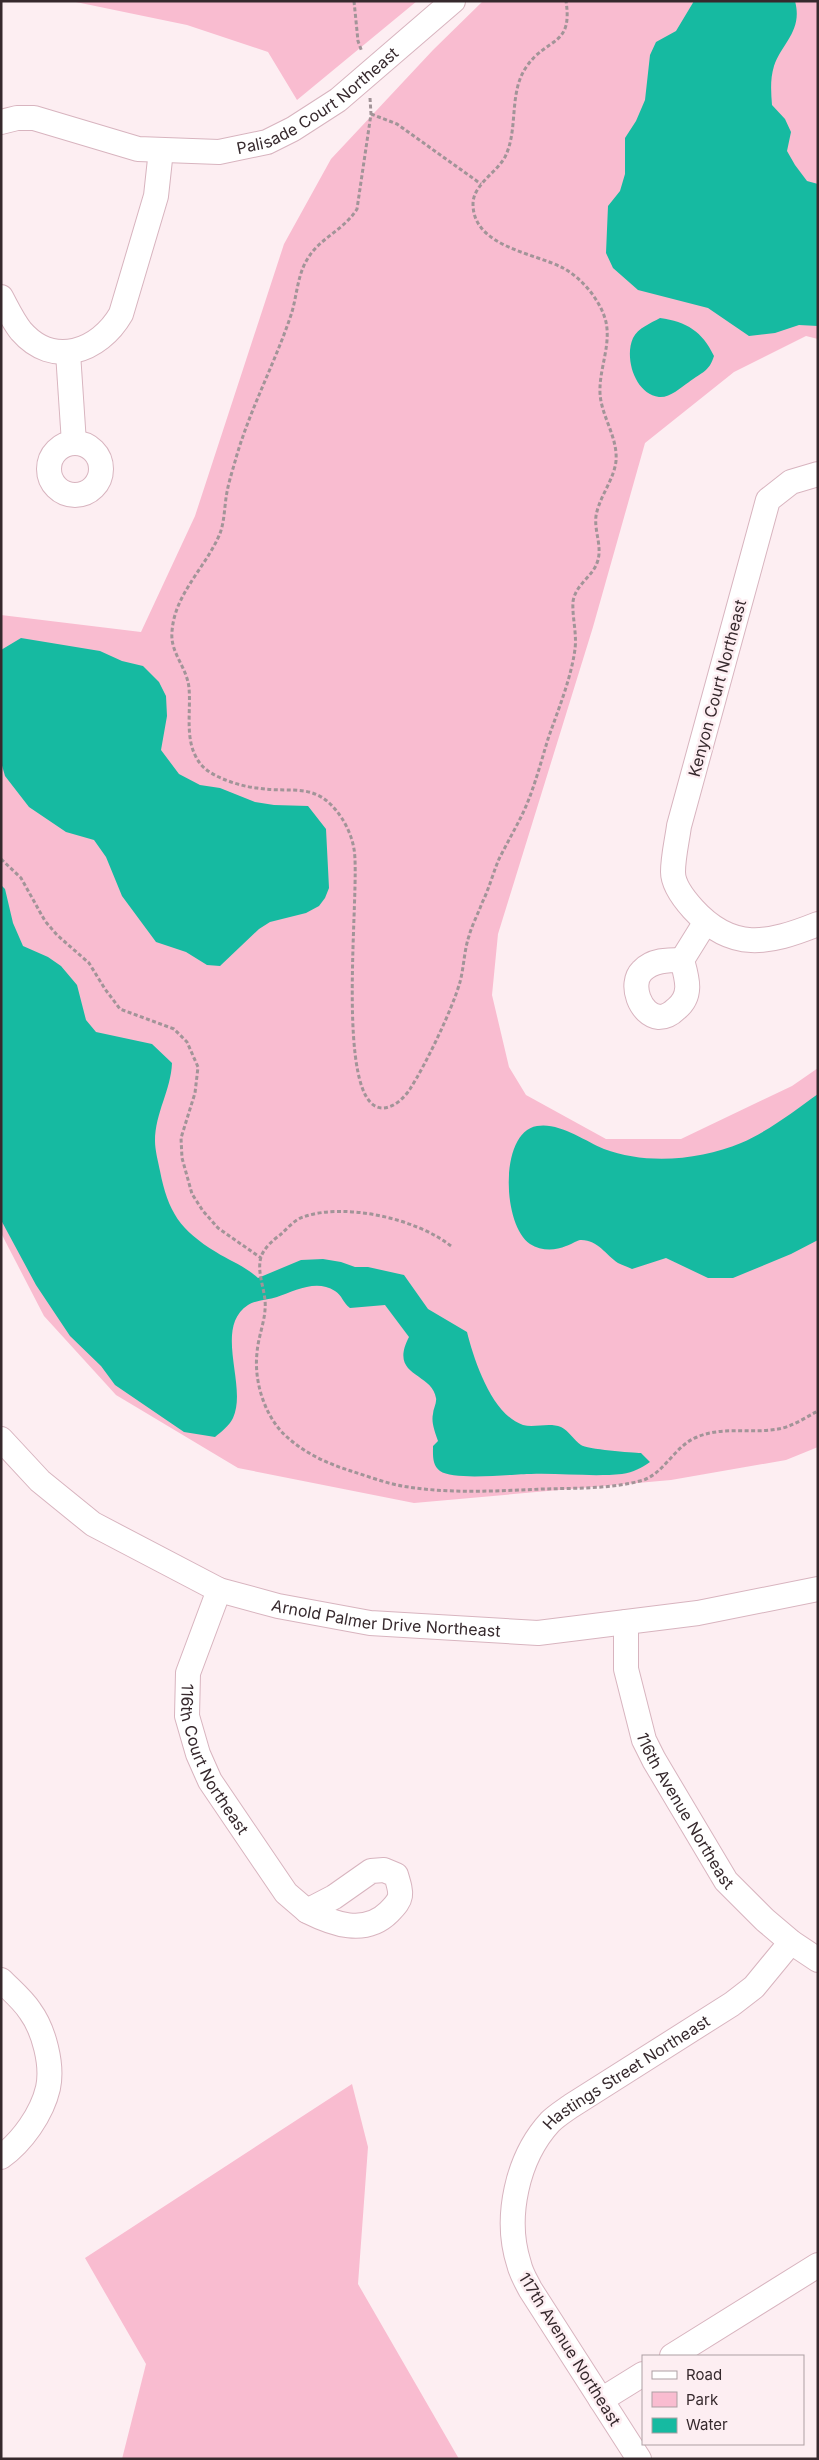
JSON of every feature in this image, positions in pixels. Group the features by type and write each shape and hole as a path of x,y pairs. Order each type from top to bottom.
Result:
{"street":[{"name":"Palisade Court Northeast","path":"2,122 17,118 34,118 118,145 138,149 219,152 267,142 292,129 338,100 453,1"},
{"path":"1,297 21,331 34,342 68,353 80,350 101,339 112,329 120,314 156,196 161,150"},
{"path":"68,353 74,443"},
{"name":"Kenyon Court Northeast","path":"818,474 791,482 768,500 680,826 673,874 682,897 706,923 731,938 759,941 792,934 818,924"},
{"path":"682,960 706,923"},
{"name":"Arnold Palmer Drive Northeast","path":"1,1439 40,1482 93,1524 219,1590 278,1606 370,1623 538,1633 698,1613 818,1589"},
{"name":"116th Court Northeast","path":"219,1590 188,1673 187,1716 198,1754 210,1781 286,1892 306,1911"},
{"name":"116th Avenue Northeast","path":"626,1622 626,1669 644,1740 654,1760 726,1880 765,1920 791,1942 818,1960"},
{"name":"Hastings Street Northeast","path":"514,2234 514,2203 521,2173 534,2145 550,2122 571,2106 732,2004 754,1987 791,1942"},
{"path":"1,1980 30,2011 42,2035 48,2065 48,2088 36,2116 12,2149 1,2157"},
{"name":"117th Avenue Northeast","path":"514,2234 518,2264 530,2289 639,2459"},
{"path":"674,2355 818,2265"},
{"path":"601,2400 642,2375"}],"path":[{"path":"354,1 358,41 367,75 371,114 357,209 351,219 309,255 303,268 294,307 235,459 218,538 187,587 177,608 171,628 172,645 186,669 189,686 190,737 194,756 205,770 219,778 257,788 310,790 326,799 346,825 354,843 356,865 352,995 356,1072 361,1090 368,1102 377,1108 387,1108 399,1102 409,1091 420,1070 460,983 469,935 496,866 524,812 560,705 575,650 573,599 578,589 595,568 599,558 596,513 616,459 615,444 603,414 600,397 600,379 607,344 606,323 598,303 575,276 553,264 509,248 482,228 473,210 473,197 481,184 497,169 508,149 516,98 525,68 564,33 569,22 566,1"},
{"path":"371,114 397,124 481,184"},
{"path":"1,859 21,878 45,921 57,935 89,963 105,989 120,1008 174,1029 187,1042 198,1067 196,1093 181,1138 182,1158 192,1194 203,1211 218,1228 261,1258"},
{"path":"451,1246 424,1231 376,1215 355,1212 318,1213 300,1218 274,1240 261,1258 261,1275 265,1302 256,1354 257,1375 267,1408 280,1430 315,1456 339,1467 401,1486 433,1490 509,1491 585,1488 642,1481 657,1471 681,1446 696,1437 716,1431 781,1429 818,1411"}],"green space":[{"path":"71,1 417,1 297,100 268,52 187,25"},
{"path":"483,1 818,1 818,339 806,336 734,372 645,443 593,627 498,934 492,995 509,1067 526,1095 606,1139 681,1139 792,1086 818,1068 818,1447 786,1460 671,1480 414,1503 238,1468 116,1395 44,1316 1,1233 1,615 141,632 195,516 284,244 331,159 433,50"},
{"path":"352,2084 368,2147 358,2284 459,2459 122,2459 146,2364 85,2258"}],"water":[{"path":"694,1 795,1 797,11 794,29 774,66 771,81 772,105 785,119 791,132 787,151 795,165 807,181 818,184 818,326 799,325 775,333 749,336 708,308 638,290 613,268 606,253 608,206 620,191 625,174 625,138 636,121 645,100 650,55 656,42 676,31"},
{"path":"660,318 678,322 693,329 704,340 714,356 710,365 704,371 678,390 663,397 651,394 638,382 631,365 630,355 635,334"},
{"path":"21,638 100,651 122,661 143,666 159,682 166,696 167,716 161,750 179,774 200,785 220,788 255,802 274,805 308,806 326,829 329,888 319,906 306,913 270,922 259,929 220,966 207,965 186,952 156,942 122,896 106,857 94,840 66,832 29,807 5,776 1,762 1,650"},
{"path":"1,885 5,889 13,923 23,946 48,957 61,966 77,985 86,1020 96,1032 152,1044 172,1063 155,1141 167,1198 178,1219 193,1236 258,1278 301,1260 323,1259 355,1267 368,1267 404,1275 428,1309 467,1332 474,1357 486,1385 502,1410 512,1419 528,1426 552,1425 561,1427 581,1445 591,1448 641,1453 650,1462 630,1472 611,1475 522,1474 457,1476 440,1471 434,1463 433,1456 433,1446 438,1441 433,1420 436,1398 433,1390 427,1383 407,1367 404,1360 404,1350 409,1337 385,1305 350,1308 337,1293 320,1286 306,1287 277,1297 254,1302 238,1315 233,1328 232,1342 237,1405 232,1421 215,1437 184,1432 115,1385 101,1366 70,1336 36,1285 1,1220"},
{"path":"818,1094 818,1240 791,1254 733,1278 708,1278 666,1258 632,1269 618,1263 596,1245 586,1240 580,1240 557,1249 548,1250 530,1244 521,1234 514,1218 510,1200 509,1180 511,1161 516,1144 525,1132 537,1126 563,1129 604,1149 620,1154 655,1159 691,1157 741,1143 761,1133"}]}
